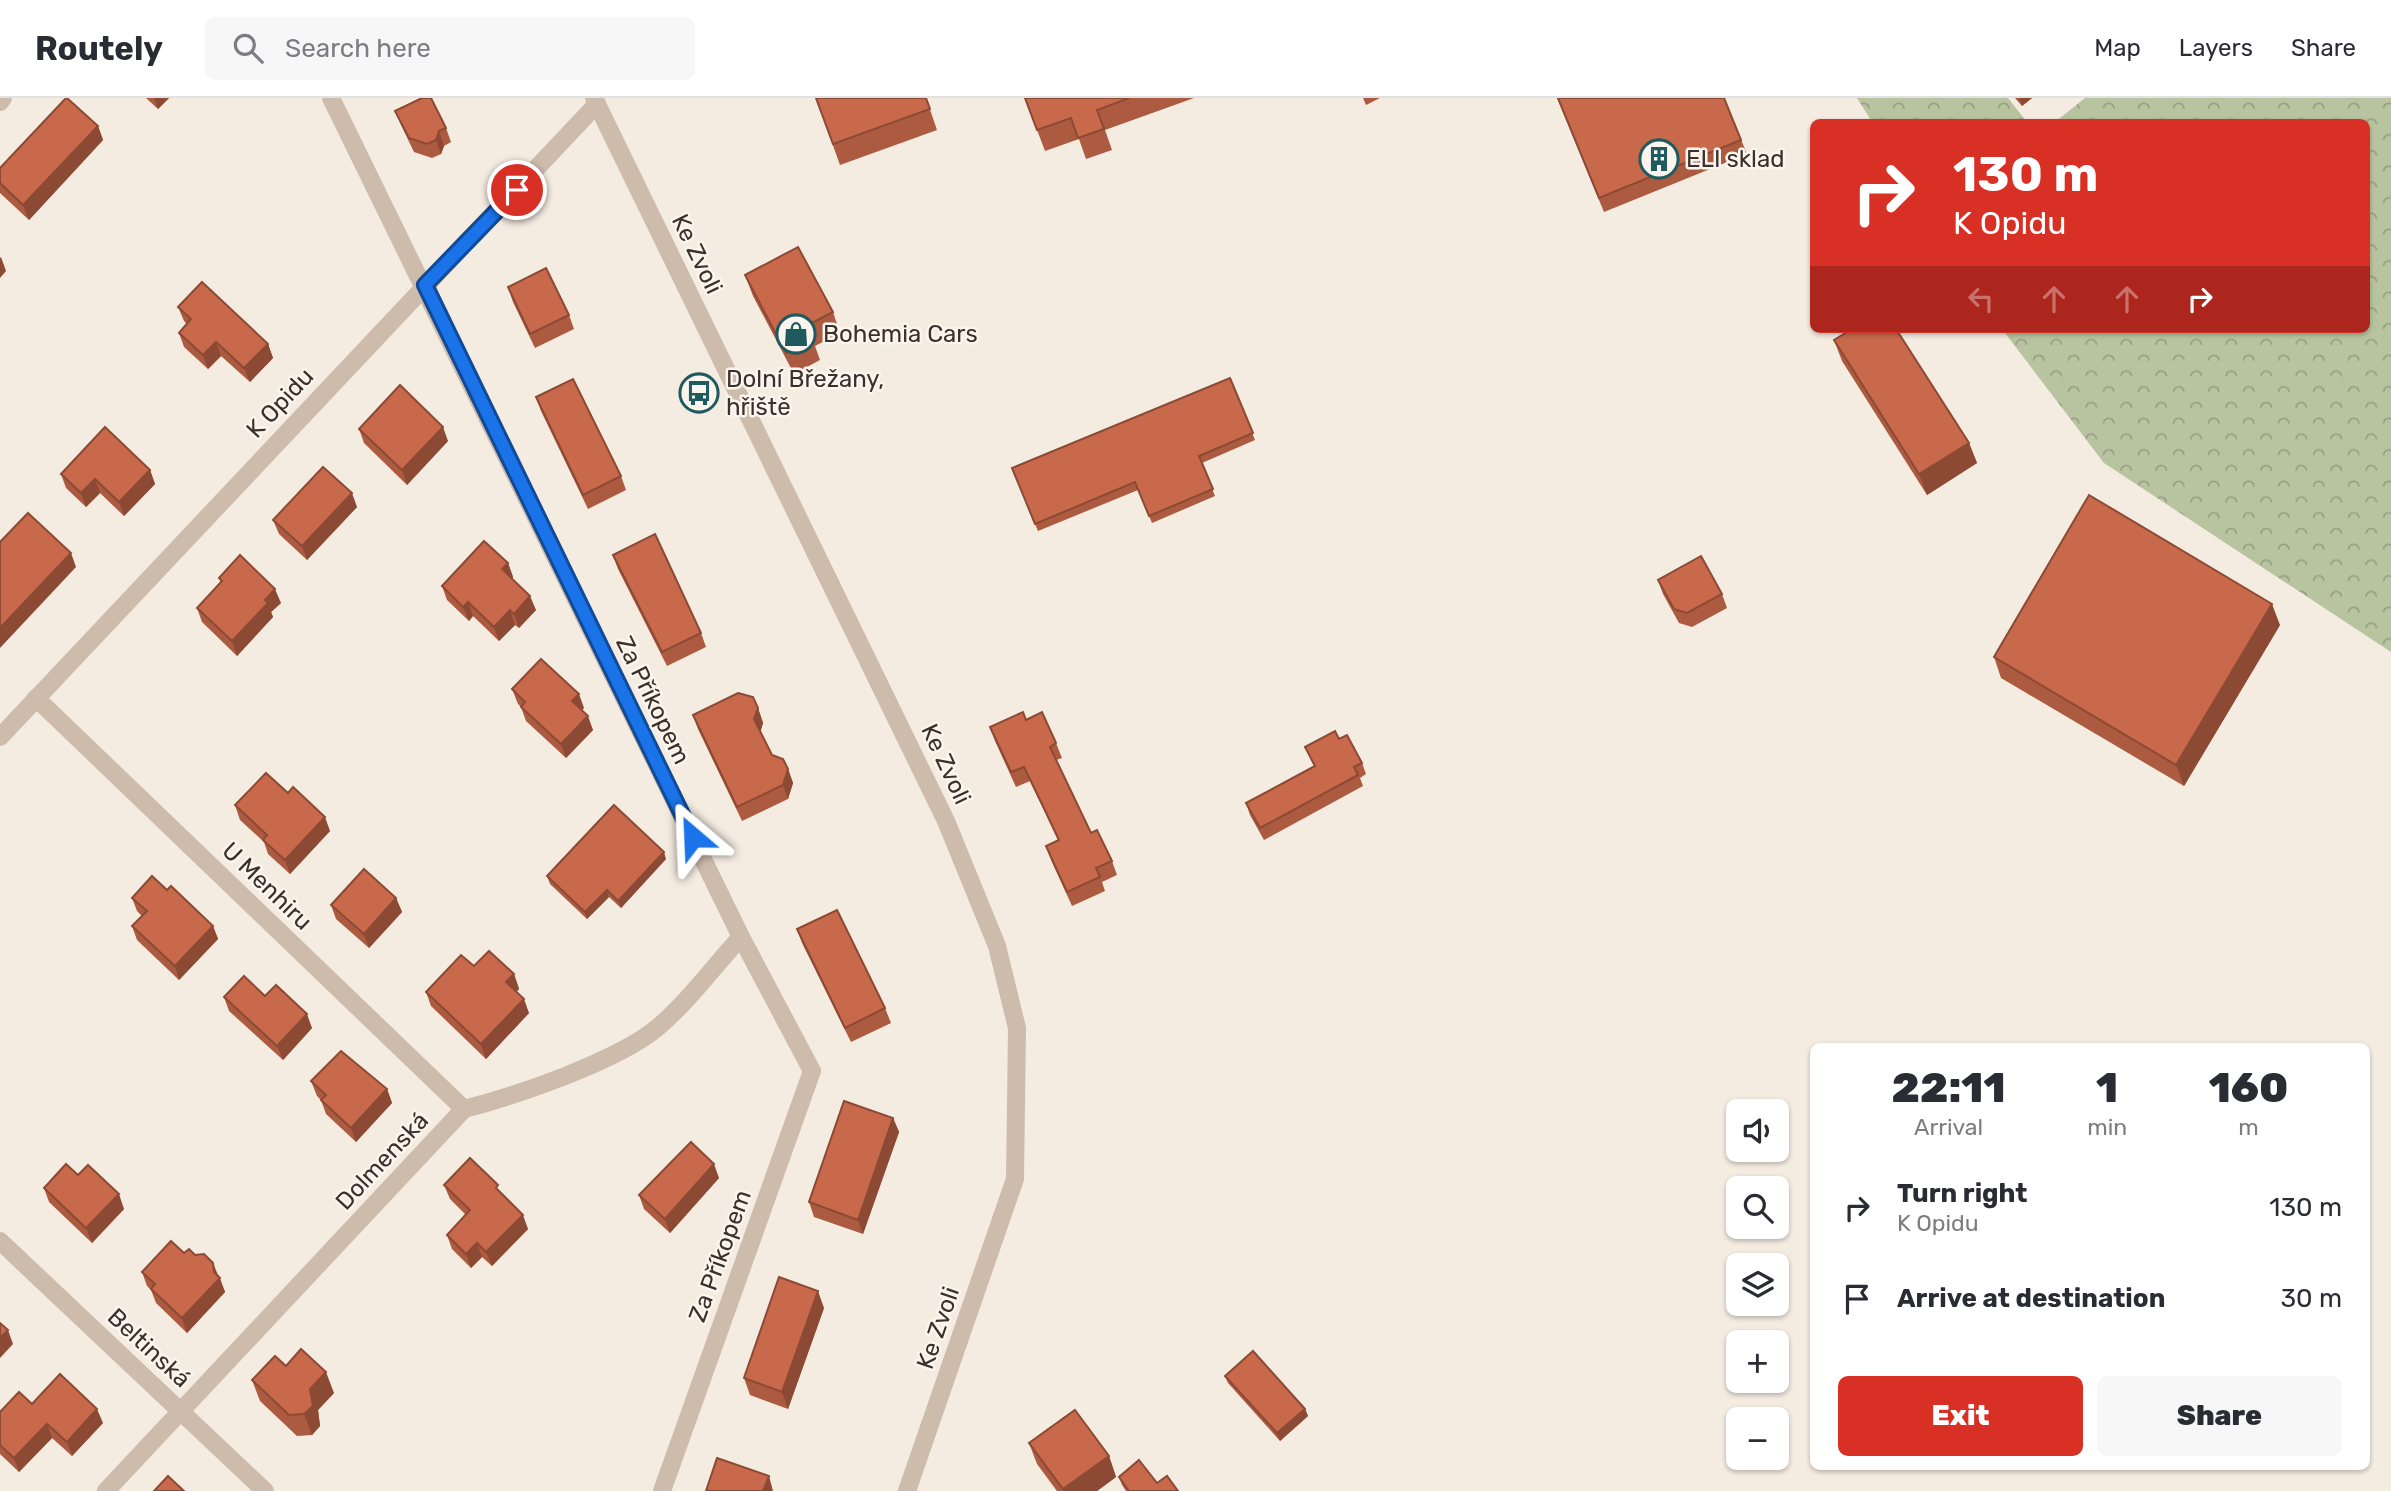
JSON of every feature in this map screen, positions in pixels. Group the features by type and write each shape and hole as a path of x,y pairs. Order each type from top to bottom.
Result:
{"street":[{"name":"Za Příkopem","path":"331,98 425,285 741,937 812,1071 662,1491"},
{"name":"K Opidu","path":"0,737 596,101"},
{"name":"Ke Zvoli","path":"596,101 946,821 997,946 1017,1028 1016,1179 907,1491"},
{"name":"U Menhiru","path":"36,698 464,1109"},
{"name":"Dolmenská","path":"106,1491 464,1109 504,1099 632,1045 658,1027 741,937"},
{"name":"Beltinská","path":"0,1241 265,1491"}],"green space":[{"path":"1857,98 2008,98 2025,119 1870,119"},
{"path":"2085,98 2391,98 2391,652 2104,463 2005,333 2370,333 2370,119 2059,119"}],"building":[{"path":"66,98 98,126 23,205 0,183 0,168"},
{"path":"422,98 431,98 446,128 439,131 436,140 427,144 409,138 395,111"},
{"path":"816,98 926,98 930,109 833,144"},
{"path":"1025,98 1129,98 1097,110 1104,129 1078,138 1071,118 1037,130"},
{"name":"ELI sklad","path":"1558,98 1724,98 1741,140 1599,198"},
{"path":"798,247 833,312 806,326 813,339 786,353 745,275"},
{"path":"546,268 569,315 530,334 508,287"},
{"path":"202,282 268,344 244,368 216,342 203,355 179,333 191,319 178,307"},
{"path":"1845,333 1899,333 1969,443 1919,474 1834,340"},
{"path":"1230,378 1253,433 1199,456 1213,489 1149,516 1135,482 1035,524 1012,468"},
{"path":"573,379 621,476 583,495 536,397"},
{"path":"400,385 443,427 402,470 359,429"},
{"path":"105,427 150,470 119,502 95,479 81,493 61,474"},
{"path":"323,467 352,493 302,546 273,520"},
{"path":"2089,495 2272,604 2176,765 1994,657"},
{"path":"28,513 71,553 0,628 0,542"},
{"path":"655,534 701,633 662,652 613,555"},
{"path":"484,541 508,563 502,569 530,596 514,614 510,610 494,627 468,602 463,607 442,586"},
{"path":"240,555 275,589 265,600 268,603 232,641 197,608 222,581 219,578"},
{"path":"1701,556 1722,594 1687,613 1674,609 1658,580"},
{"path":"541,659 579,694 572,701 588,716 561,744 521,707 525,702 512,689"},
{"path":"738,693 753,697 758,708 754,719 772,755 783,759 788,769 783,785 737,807 693,715"},
{"path":"1023,712 1026,720 1042,712 1056,743 1050,747 1091,833 1097,830 1112,861 1096,868 1100,877 1067,892 1046,846 1059,840 1024,767 1011,772 990,727"},
{"path":"1335,731 1339,739 1347,735 1362,763 1354,767 1358,775 1260,828 1246,803 1315,766 1305,747"},
{"path":"266,773 288,793 293,787 325,817 285,860 263,840 267,835 235,805"},
{"path":"614,805 664,852 618,901 607,890 585,912 547,876"},
{"path":"364,869 396,898 364,934 331,905"},
{"path":"152,876 167,890 171,886 213,926 175,966 132,926 147,911 132,898"},
{"path":"837,910 885,1008 845,1028 797,929"},
{"path":"489,951 514,974 506,982 524,999 481,1044 426,992 461,955 474,966"},
{"path":"244,976 265,996 276,985 307,1014 277,1046 224,997"},
{"path":"341,1051 387,1089 351,1128 321,1100 326,1095 311,1081"},
{"path":"844,1101 893,1118 858,1220 809,1202"},
{"path":"691,1142 714,1164 665,1219 639,1195"},
{"path":"470,1158 498,1185 496,1188 523,1215 486,1252 477,1243 466,1254 447,1235 470,1210 444,1185"},
{"path":"66,1164 78,1175 88,1165 119,1194 86,1228 44,1188"},
{"path":"171,1241 184,1253 189,1249 195,1255 204,1254 213,1263 214,1272 220,1278 182,1318 151,1289 155,1284 142,1272"},
{"path":"779,1277 818,1291 782,1392 744,1378"},
{"path":"0,1323 8,1330 0,1338"},
{"path":"301,1349 326,1372 310,1389 313,1406 304,1414 289,1415 252,1380 275,1356 286,1366"},
{"path":"1253,1351 1305,1409 1277,1433 1225,1376"},
{"path":"60,1374 97,1409 67,1442 47,1424 14,1458 0,1445 0,1412 19,1392 32,1404"},
{"path":"1075,1410 1109,1456 1063,1489 1029,1443"},
{"path":"717,1458 769,1476 763,1491 706,1491"},
{"path":"1139,1460 1157,1483 1167,1476 1178,1491 1129,1491 1119,1477"},
{"path":"168,1476 184,1491 154,1491"}],"place":[{"name":"ELI sklad","path":"1659,159"},
{"name":"Bohemia Cars","path":"796,334"},
{"name":"Dolní Břežany, hřiště","path":"699,393"}],"route":[{"path":"517,190 425,285 693,837"}]}
